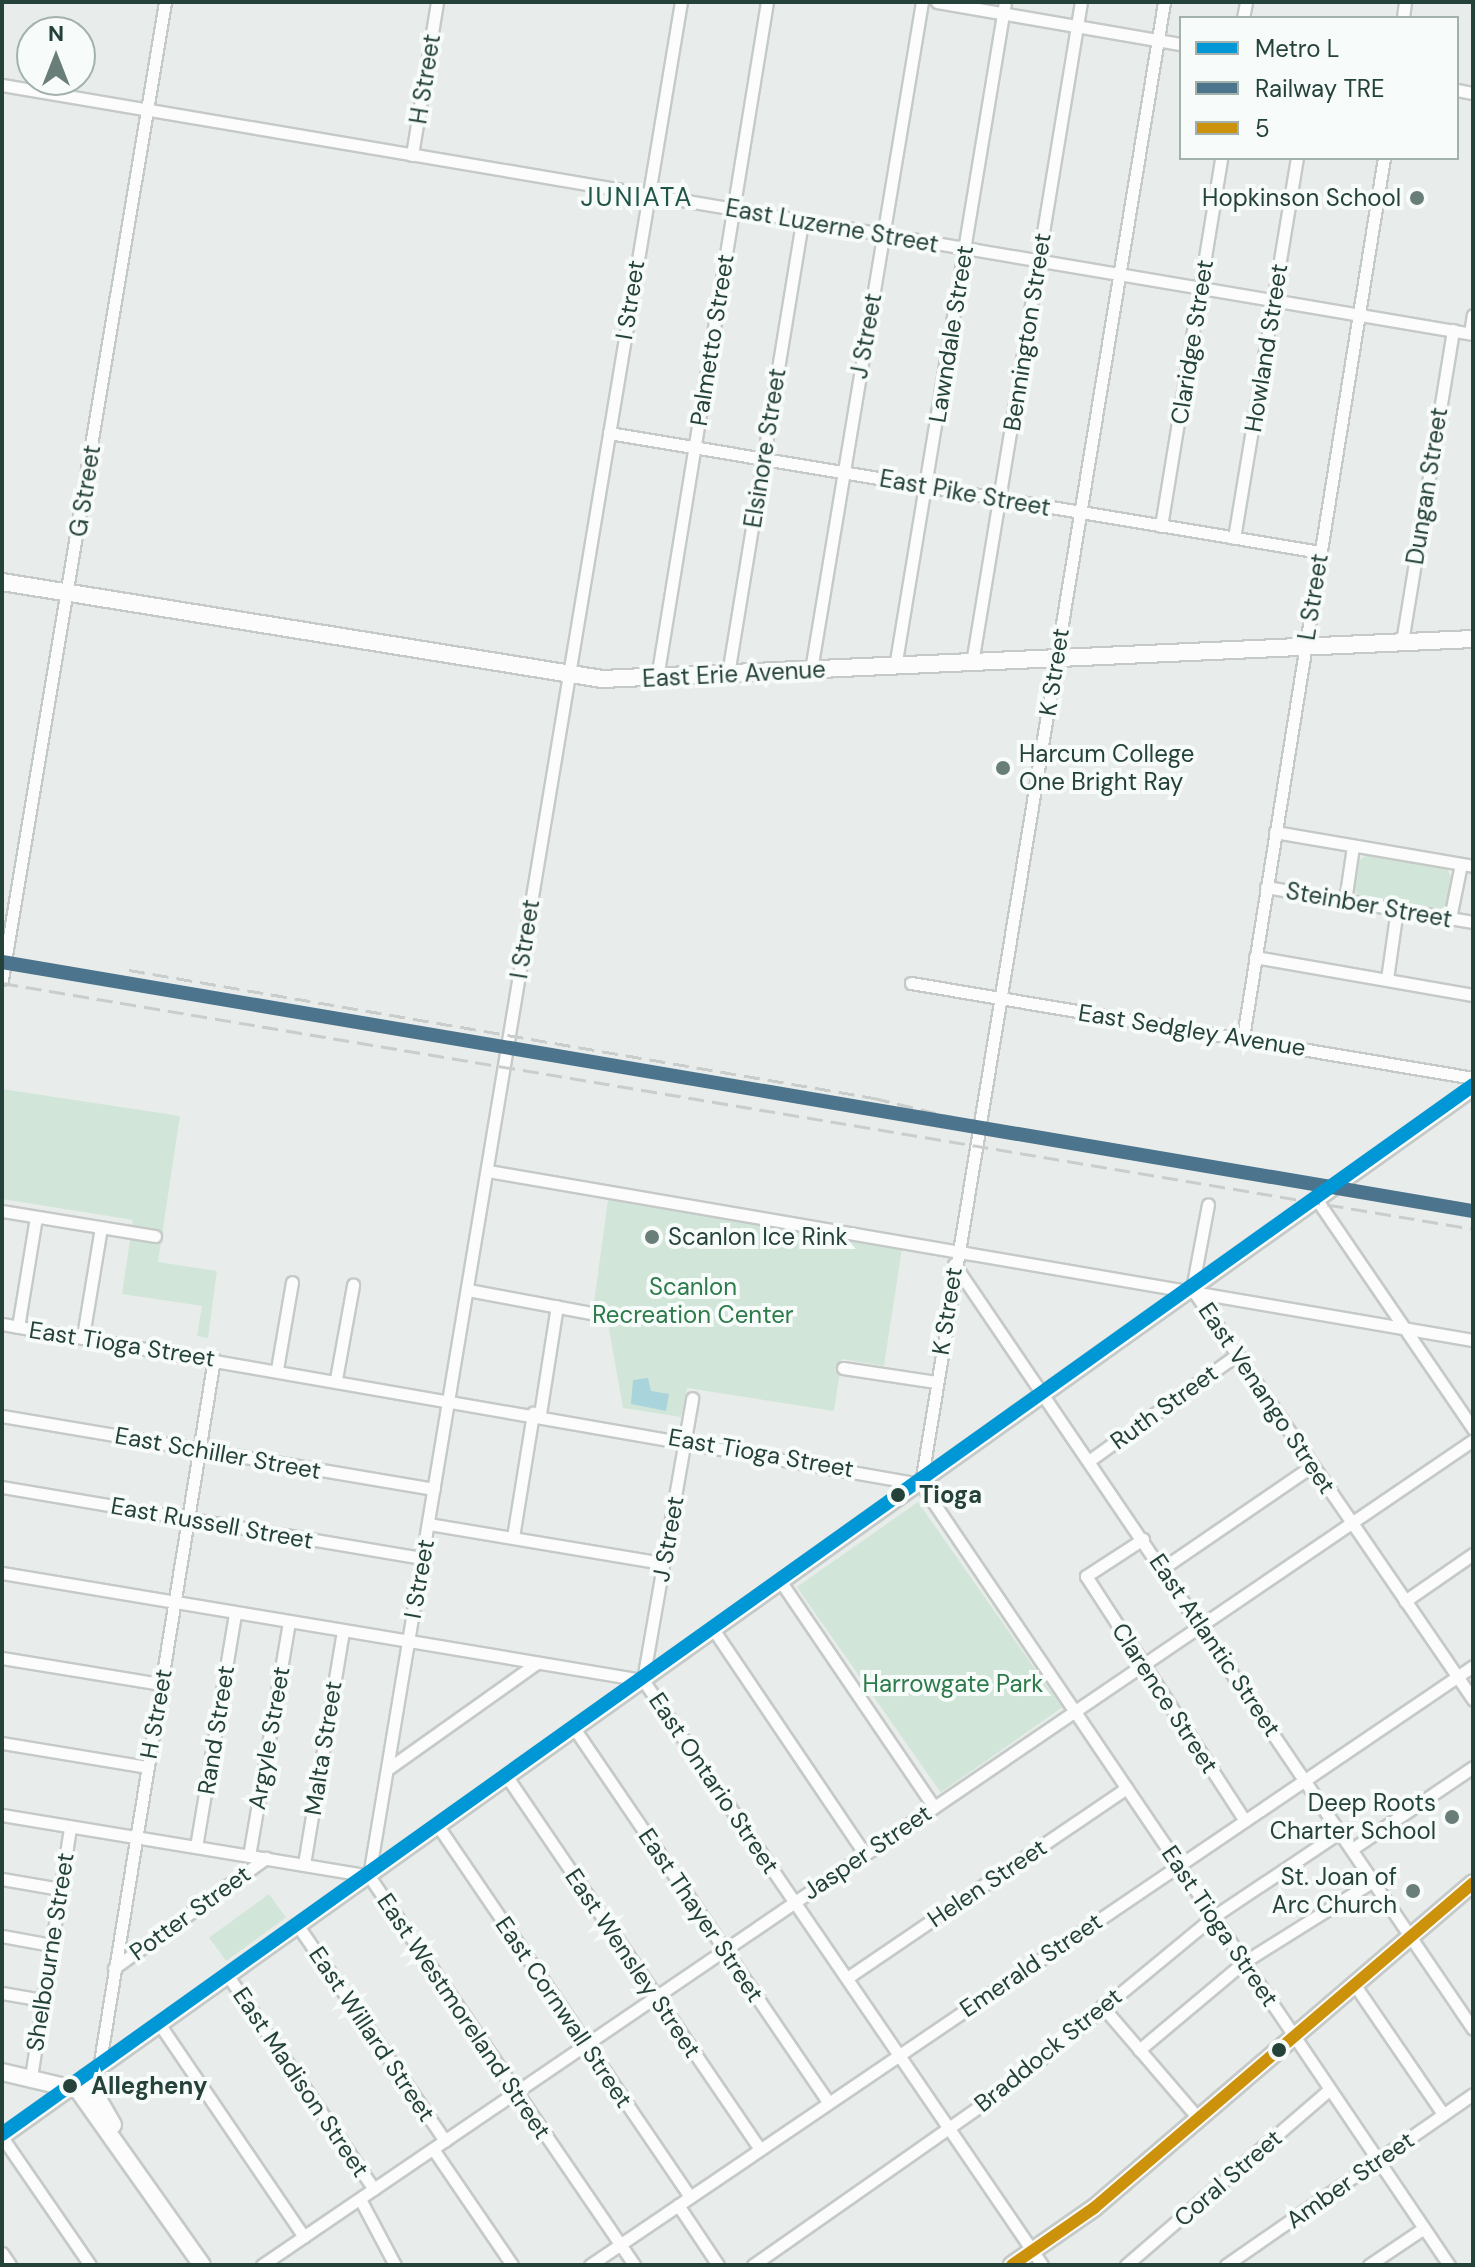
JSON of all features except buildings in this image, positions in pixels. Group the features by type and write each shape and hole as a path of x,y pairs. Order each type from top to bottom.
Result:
{"main road":[{"name":"East Erie Avenue","path":"2,582 567,677 657,678 1473,639"},
{"path":"1012,2265 1038,2258 1473,1883"},
{"path":"2,2072 80,2082"},
{"path":"2,2072 80,2082"},
{"path":"80,2082 202,2265"}],"street":[{"name":"G Street","path":"2,979 165,2"},
{"name":"H Street","path":"412,155 437,2"},
{"name":"I Street","path":"369,1876 681,2"},
{"name":"Palmetto Street","path":"657,678 767,2"},
{"name":"J Street","path":"811,670 922,2"},
{"path":"937,2 1004,8 1077,27 1179,44"},
{"name":"Bennington Street","path":"972,663 1081,2"},
{"name":"K Street","path":"921,1484 954,1264 1164,2"},
{"name":"Lawndale Street","path":"895,667 1004,8"},
{"name":"East Luzerne Street","path":"2,85 1472,333"},
{"name":"Claridge Street","path":"1161,526 1221,160"},
{"name":"Howland Street","path":"1234,538 1297,160"},
{"name":"L Street","path":"1243,1037 1384,160"},
{"name":"Elsinore Street","path":"728,674 802,221"},
{"path":"1472,333 1473,315"},
{"name":"Dungan Street","path":"1402,642 1453,330"},
{"name":"East Pike Street","path":"609,433 1320,552"},
{"path":"1275,832 1467,865 1450,918"},
{"path":"1345,901 1353,846"},
{"name":"Steinber Street","path":"1266,887 1473,922"},
{"path":"1387,979 1397,909"},
{"path":"1255,957 1473,995"},
{"name":"East Sedgley Avenue","path":"911,983 1473,1078"},
{"path":"90,2265 2,2137 1473,1088"},
{"name":"East Venango Street","path":"488,1171 1192,1289 1473,1700"},
{"path":"1317,1200 1473,1429"},
{"path":"1192,1289 1208,1204"},
{"path":"2,1211 155,1236"},
{"path":"18,1327 36,1217"},
{"path":"83,1336 101,1227"},
{"name":"East Atlantic Street","path":"954,1264 1090,1460 1473,2029"},
{"path":"277,1369 292,1282"},
{"path":"336,1379 353,1285"},
{"path":"1192,1289 1473,1340"},
{"path":"468,1290 602,1315"},
{"path":"513,1537 557,1306"},
{"name":"East Tioga Street","path":"2,1324 336,1379 921,1484 1449,2265"},
{"name":"Ruth Street","path":"1090,1460 1238,1354"},
{"name":"H Street","path":"80,2082 114,1968 214,1359"},
{"path":"843,1368 936,1382"},
{"name":"J Street","path":"643,1680 692,1398"},
{"name":"East Schiller Street","path":"2,1416 434,1489"},
{"name":"Jasper Street","path":"262,2265 1473,1440"},
{"path":"1163,1568 1312,1466"},
{"name":"East Russell Street","path":"2,1487 423,1558"},
{"path":"429,1524 663,1563"},
{"name":"Clarence Street","path":"1143,1539 1086,1576 1244,1819"},
{"path":"1405,1601 1473,1554"},
{"name":"East Ontario Street","path":"2,1573 643,1680 1038,2258"},
{"path":"781,1582 934,1807"},
{"name":"Rand Street","path":"196,1847 235,1613"},
{"name":"Argyle Street","path":"249,1856 289,1621"},
{"path":"713,1629 865,1854"},
{"name":"Malta Street","path":"304,1864 343,1631"},
{"path":"2,1658 160,1684"},
{"path":"389,1768 537,1663"},
{"name":"Emerald Street","path":"590,2265 1473,1666"},
{"name":"East Thayer Street","path":"574,1728 828,2102"},
{"path":"2,1743 147,1767"},
{"path":"1352,1849 1473,1767"},
{"name":"East Wensley Street","path":"507,1777 760,2149"},
{"name":"Helen Street","path":"847,1978 1127,1788"},
{"name":"East Westmoreland Street","path":"2,1815 369,1876 634,2265"},
{"name":"East Cornwall Street","path":"438,1826 690,2197"},
{"name":"Shelbourne Street","path":"31,2077 70,1827"},
{"name":"Braddock Street","path":"753,2265 949,2127 1213,1917 1340,1832"},
{"name":"Potter Street","path":"114,1968 266,1858"},
{"path":"2,1879 60,1889"},
{"path":"1139,2050 1244,1962 1373,1881"},
{"name":"East Willard Street","path":"298,1926 445,2141"},
{"path":"2,1936 51,1945"},
{"name":"East Madison Street","path":"228,1976 374,2189"},
{"path":"1354,1984 1443,2114"},
{"path":"2,1993 43,2000"},
{"path":"1102,2006 1198,2118"},
{"path":"160,2025 304,2237"},
{"name":"Coral Street","path":"1126,2265 1330,2089"},
{"name":"Amber Street","path":"1226,2265 1473,2094"},
{"name":"East Willard Street","path":"433,2149 512,2265"},
{"name":"East Madison Street","path":"360,2199 395,2265"},
{"path":"678,2205 718,2265"},
{"path":"1369,2265 1424,2228"},
{"path":"2,2253 10,2265"}],"green space":[{"path":"1371,852 1446,867 1453,881 1446,906 1434,911 1358,896 1352,885 1357,862"},
{"path":"2,1089 180,1116 158,1262 217,1271 208,1338 197,1336 202,1306 122,1294 133,1220 2,1199"},
{"name":"Scanlon Recreation Center","path":"608,1200 902,1248 884,1366 842,1359 834,1411 687,1388 681,1417 623,1408 605,1306 594,1302"},
{"name":"Harrowgate Park","path":"918,1502 1062,1708 941,1792 797,1587"},
{"path":"269,1894 286,1917 226,1961 209,1937"}],"water":[{"path":"648,1378 651,1391 669,1394 666,1411 631,1404 633,1380"}],"railway":[{"path":"129,970 874,1098 952,1117"},
{"path":"2,983 1473,1229"}],"metro line":[{"name":"L","path":"2,2134 1473,1085"}],"rail line":[{"name":"TRE","path":"2,962 1473,1211"}],"transit line":[{"name":"5","path":"1012,2265 1094,2208 1473,1883"}],"place":[{"name":"Hopkinson School","path":"1417,198"},
{"name":"Harcum College One Bright Ray","path":"1003,768"},
{"name":"Scanlon Ice Rink","path":"652,1237"},
{"name":"Tioga","path":"898,1495"},
{"name":"Deep Roots Charter School","path":"1452,1817"},
{"name":"St. Joan of Arc Church","path":"1413,1891"},
{"name":"Allegheny","path":"70,2086"}],"district":[{"name":"JUNIATA","path":"637,198"}]}
